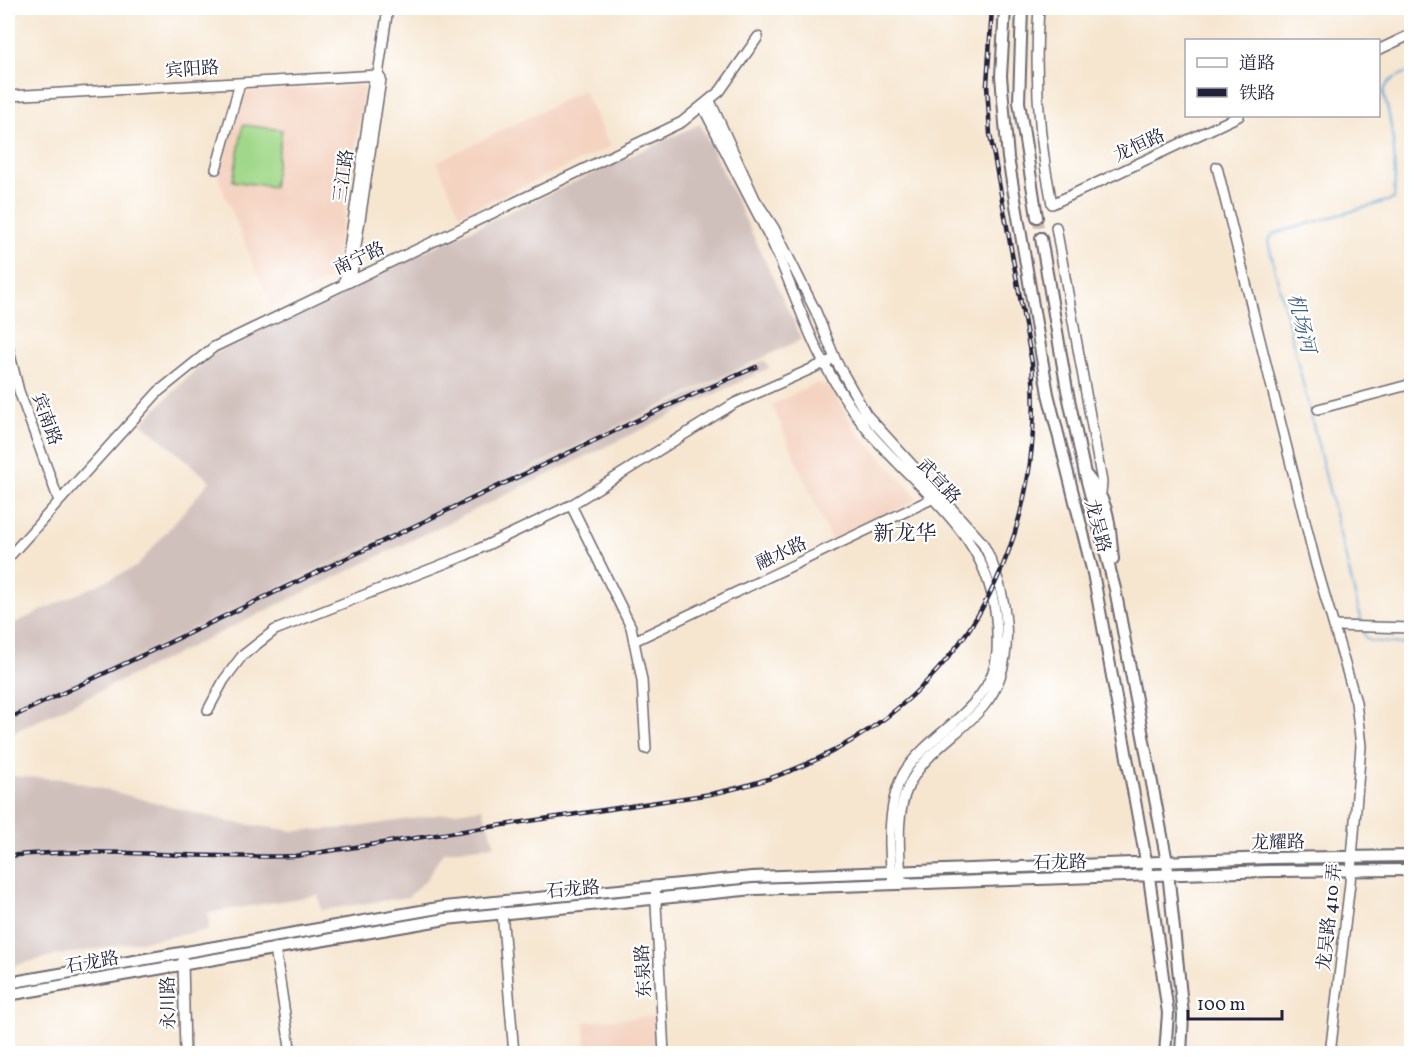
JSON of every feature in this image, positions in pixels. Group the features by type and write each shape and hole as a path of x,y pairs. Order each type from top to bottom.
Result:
{"main road":[{"name":"龙吴路","path":"1005,8 1001,76 1008,158 1048,394 1094,573 1149,877 1168,1013 1165,1053"},
{"path":"1022,8 1019,102 1037,217"},
{"name":"龙吴路","path":"1041,238 1085,474 1115,589 1167,862 1183,1015 1181,1053"},
{"path":"1085,474 1101,493 1107,506 1115,589"},
{"name":"龙耀路","path":"1145,864 1412,856"},
{"name":"石龙路","path":"8,983 444,907 762,876 896,870 1145,864"},
{"name":"龙耀路","path":"1149,877 1351,868 1412,870"},
{"name":"石龙路","path":"8,995 423,922 502,912 754,889 1149,877"}],"street":[{"name":"三江路","path":"347,281 374,80 378,75 388,8"},
{"name":"龙恒路","path":"1039,8 1036,103 1052,204 1237,117"},
{"path":"1380,49 1412,34"},
{"name":"南宁路","path":"8,558 158,392 193,362 234,336 682,122 706,104 732,77 758,37"},
{"name":"宾阳路","path":"8,96 378,75"},
{"path":"216,169 240,82"},
{"path":"706,104 755,199 774,228 816,312 835,357 866,414 937,497 982,542 991,558 1004,604 1006,632 1001,673 994,690 983,707 921,766 908,786 901,816 897,883"},
{"name":"武宣路","path":"706,104 767,232 824,363 869,432 937,497"},
{"name":"龙吴路 410 弄","path":"1217,167 1316,565 1356,702 1361,746 1351,868 1330,1053"},
{"path":"1056,227 1100,470 1101,493"},
{"name":"宾南路","path":"8,347 19,391 59,501"},
{"path":"208,710 224,680 242,656 275,630 464,556 571,505 735,403 835,357"},
{"path":"1318,410 1412,384"},
{"name":"融水路","path":"634,641 937,497"},
{"path":"571,505 631,627 642,680 646,749"},
{"path":"1334,627 1412,628"},
{"name":"东泉路","path":"655,886 664,1053"},
{"path":"502,912 514,1053"},
{"path":"275,948 291,1053"},
{"name":"永川路","path":"183,951 185,1053"}],"shaded area":[{"path":"366,85 334,271 327,280 271,307 218,178 245,92"},
{"path":"584,90 610,147 460,214 437,162"},
{"path":"700,124 802,339 11,715 764,360 769,368 8,735 8,626 136,567 210,481 142,423 206,359 267,324"},
{"path":"818,382 831,388 855,430 915,494 917,500 832,543 772,405"},
{"path":"8,776 65,779 230,822 294,831 350,828 482,808 495,845 443,852 427,879 408,897 321,910 318,895 208,913 209,930 48,957 8,967"},
{"path":"654,1016 656,1053 587,1053 584,1022"}],"green space":[{"path":"243,125 282,130 273,187 233,181"}],"waterway":[{"name":"机场河","path":"1362,624 1268,241 1273,234 1394,199 1393,143 1384,91 1392,79 1412,70"},
{"name":"机场河","path":"1364,629 1365,637 1371,641 1412,645"}],"tunnel":[{"path":"1037,217 1041,238"}],"railway":[{"path":"8,856 79,852 295,856 711,794 787,772 854,739 912,696 959,644 995,583 1020,516 1032,442 1032,363 990,134 987,85 992,8"},
{"path":"8,719 663,408 756,367"}],"district":[{"name":"新龙华","path":"905,533"}]}
